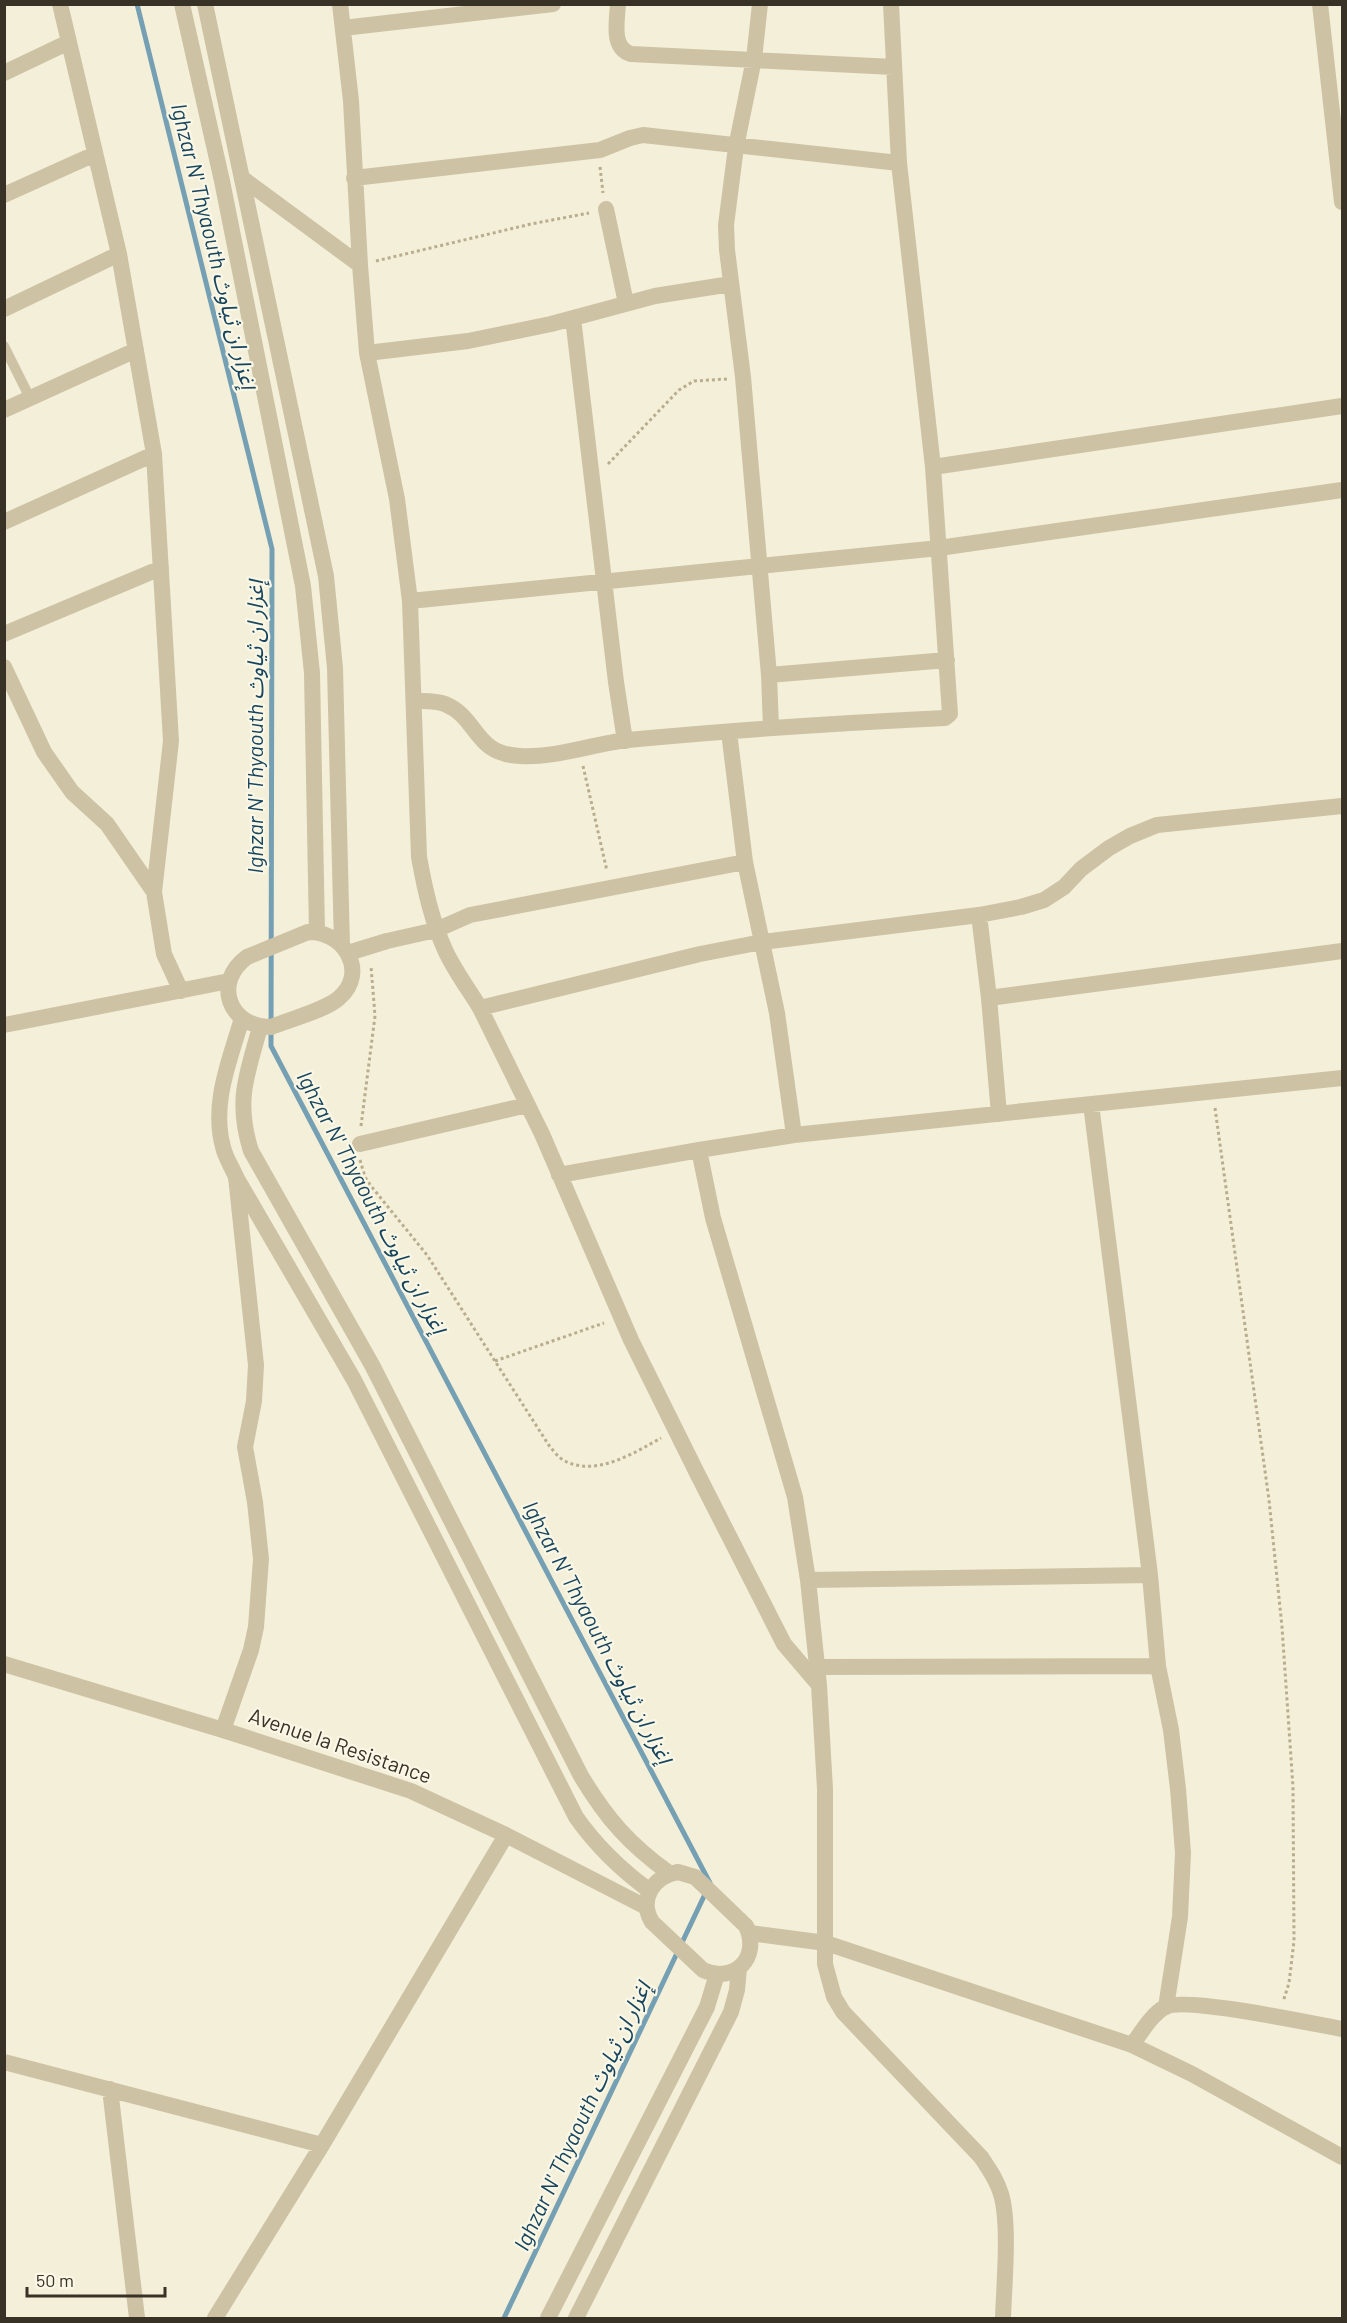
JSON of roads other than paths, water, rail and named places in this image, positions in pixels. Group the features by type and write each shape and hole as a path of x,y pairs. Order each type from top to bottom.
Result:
{"street":[{"path":"60,4 119,254 154,454 171,741 154,892 164,954 181,991"},
{"path":"182,4 222,181 303,586 312,673 318,932"},
{"path":"205,4 318,534 332,622 345,949 351,972 350,981 340,997 332,1003 271,1026 260,1027 242,1018 230,1001 229,981 238,963 247,957 308,932 318,932 335,938 345,949"},
{"path":"340,4 351,101 354,178 368,353 397,499 410,601 419,857 424,887 436,930 447,954 480,1008 559,1175 621,1317 784,1644 819,1685"},
{"path":"343,28 553,4"},
{"path":"618,4 618,43 625,52 894,67"},
{"path":"760,4 754,59 736,147 726,225 743,377 769,675 771,728"},
{"path":"414,702 434,701 446,705 460,715 492,750 500,754 531,756 625,741 771,728 945,718 950,714 933,466 899,163 891,4"},
{"path":"1320,4 1342,202"},
{"path":"4,73 69,42"},
{"path":"354,178 600,150 643,135 736,147 899,163"},
{"path":"4,195 95,154"},
{"path":"242,178 360,265"},
{"path":"606,209 626,303"},
{"path":"4,309 119,254"},
{"path":"368,353 468,341 573,318 655,296 731,284"},
{"path":"573,318 591,484 625,741"},
{"path":"4,410 136,350"},
{"path":"933,466 1342,406"},
{"path":"4,522 154,454"},
{"path":"410,601 939,548 1342,490"},
{"path":"4,634 161,568"},
{"path":"769,675 947,660"},
{"path":"4,667 44,752 72,792 107,825 154,892"},
{"path":"729,732 745,862 777,1013 794,1135"},
{"path":"480,1008 700,954 762,942 980,915 1044,900 1064,887 1082,869 1109,848 1157,825 1342,806"},
{"path":"345,949 369,946 436,930 470,915 745,862"},
{"path":"980,915 999,1114"},
{"path":"989,998 1342,951"},
{"path":"4,1025 229,981"},
{"path":"242,1018 222,1085 218,1116 223,1148 236,1177 354,1380 576,1817 597,1846 621,1870 650,1891"},
{"path":"260,1027 243,1089 242,1110 251,1151 372,1365 581,1776 598,1805 619,1831 669,1874"},
{"path":"559,1175 794,1135 1342,1078"},
{"path":"1091,1104 1150,1575 1158,1666 1171,1730 1183,1853 1180,1917 1166,2007"},
{"path":"360,1144 527,1105"},
{"path":"699,1150 713,1218 795,1497 808,1580 819,1685 825,1789 825,1964 828,1978 834,1997 843,2012 981,2157 995,2178 1002,2195 1005,2218 1003,2319"},
{"path":"223,1730 251,1650 256,1627 261,1559 255,1502 245,1447 254,1401 256,1365 236,1177"},
{"path":"808,1580 1150,1575"},
{"name":"Avenue la Resistance","path":"4,1664 223,1730 411,1791 506,1835 649,1915 710,1972"},
{"path":"817,1667 1158,1666"},
{"path":"215,2319 322,2145 506,1835"},
{"path":"548,2319 703,2015 710,1972 725,1974 739,1968 751,1949 746,1927 696,1877 687,1873 669,1874 661,1878 650,1891 649,1915"},
{"path":"746,1927 826,1943 1132,2045 1202,2080 1342,2157"},
{"path":"576,2319 731,2012 737,1990 739,1968"},
{"path":"1132,2045 1155,2016 1166,2007 1175,2004 1209,2006 1342,2029"},
{"path":"4,2062 322,2145"},
{"path":"110,2089 137,2319"}],"lane":[{"path":"4,346 30,398"}],"waterway":[{"name":"Ighzar N' Thyaouth إغزار ان ثياوث","path":"137,4 272,549 271,1046 710,1883"},
{"name":"Ighzar N' Thyaouth إغزار ان ثياوث","path":"504,2318 706,1892"}]}
